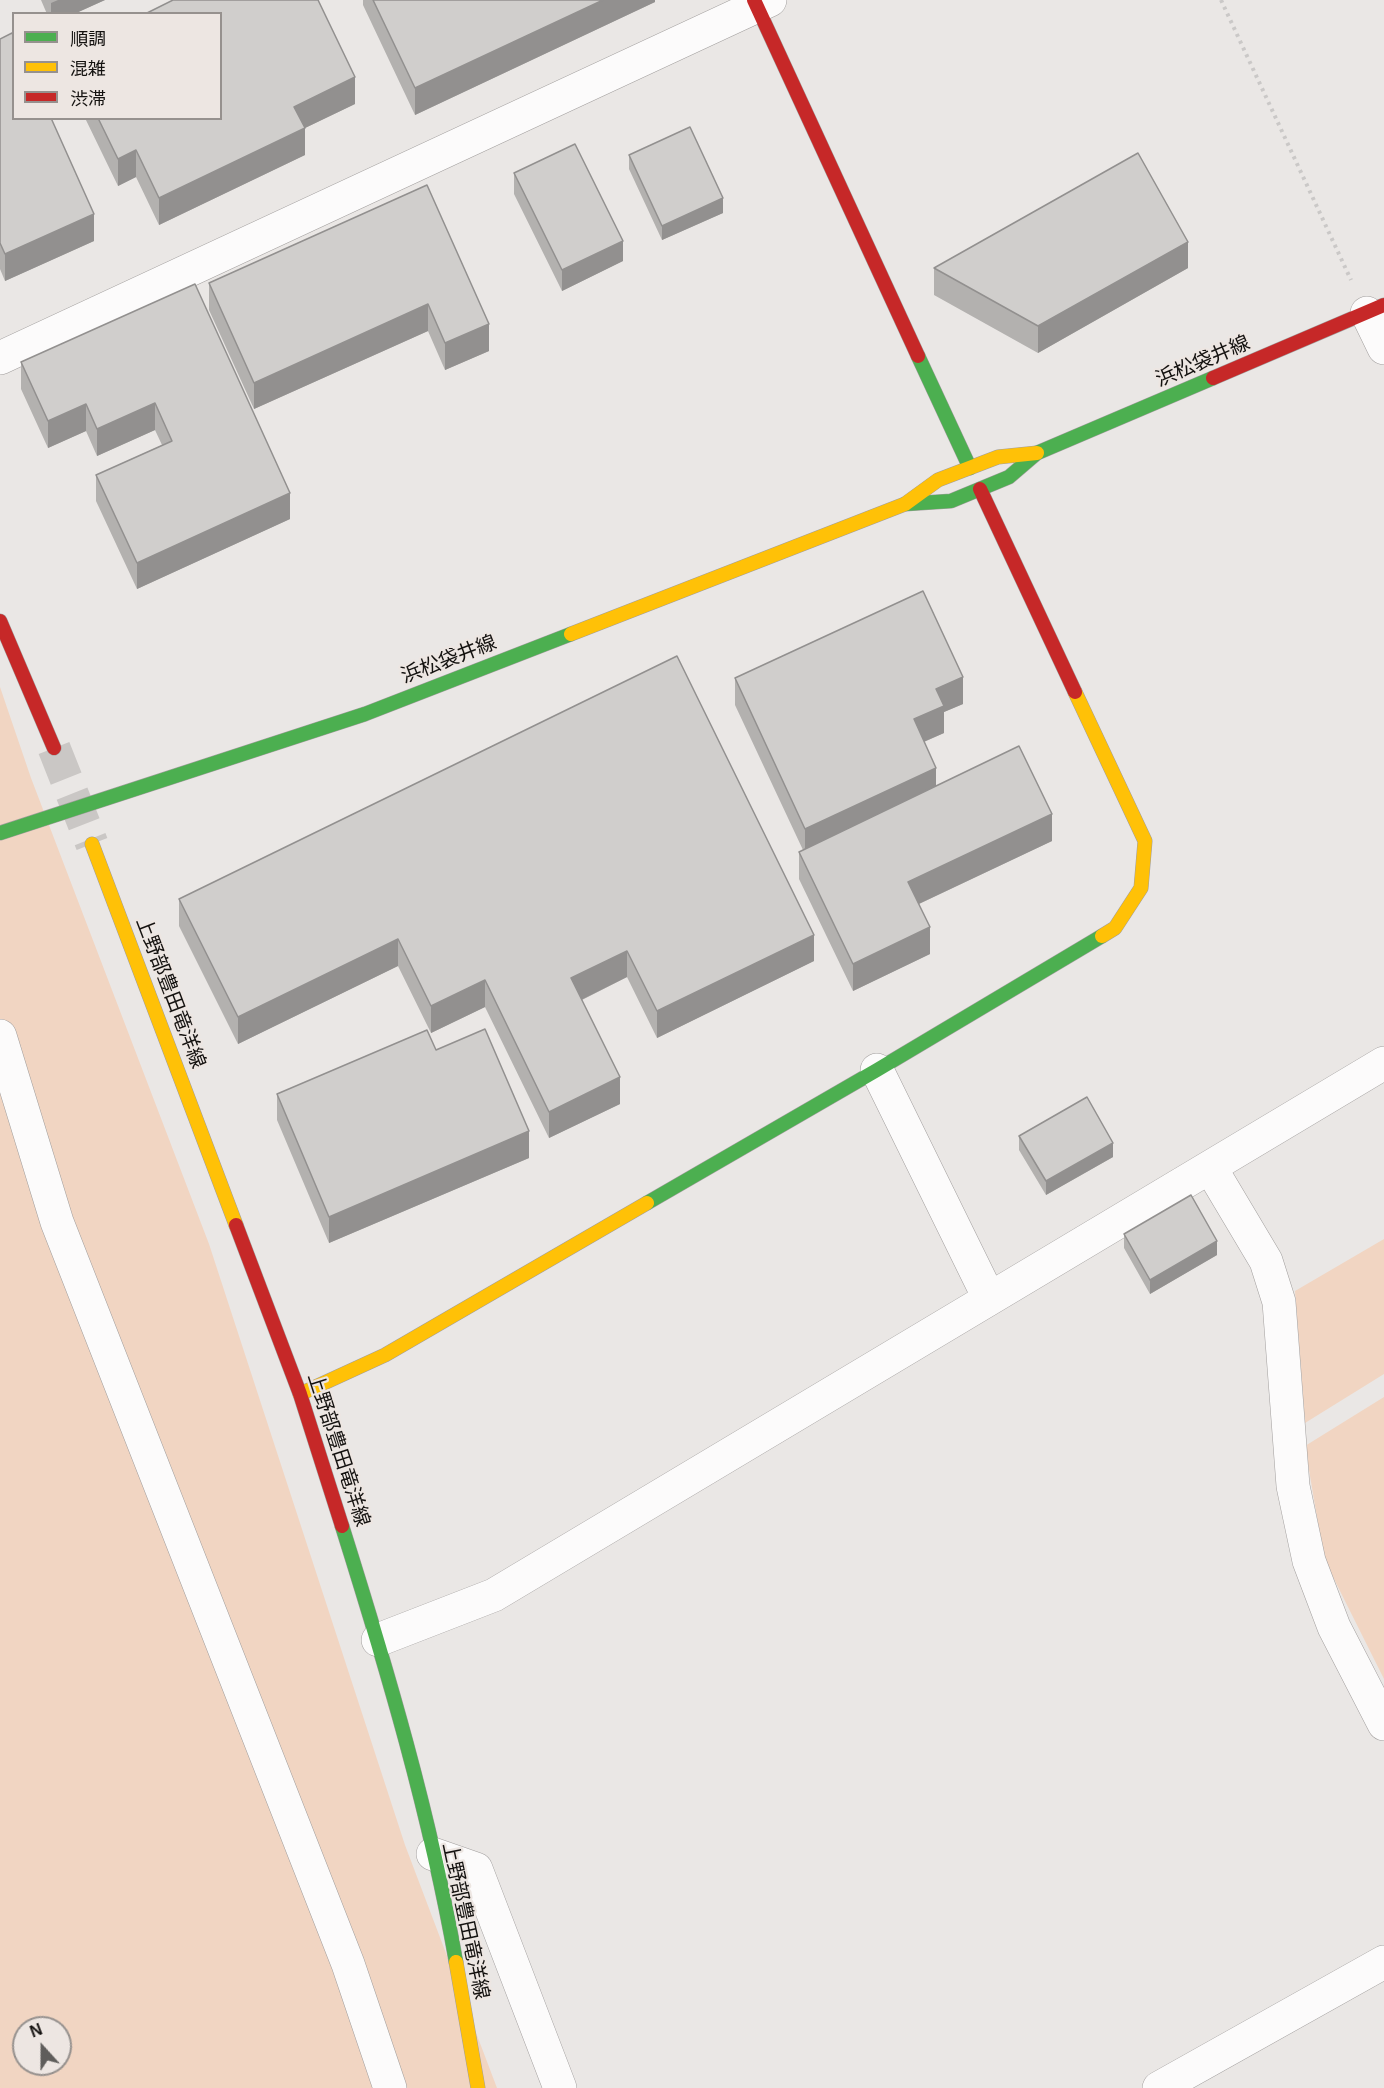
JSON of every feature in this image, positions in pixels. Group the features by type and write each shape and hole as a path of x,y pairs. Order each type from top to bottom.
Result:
{"main road":[{"path":"760,2 970,468"},
{"name":"浜松袋井線","path":"0,833 365,714 905,504 938,480 998,457 1037,453 1375,309"},
{"name":"浜松袋井線","path":"905,504 951,501 1009,477 1037,453"},
{"path":"300,1394 385,1355 877,1070 1114,928 1141,888 1145,841 980,489"},
{"path":"0,621 54,747"},
{"name":"上野部豊田竜洋線","path":"92,844 300,1394 378,1640 443,1890 478,2088"}],"street":[{"path":"0,358 760,2"},
{"path":"1375,309 1384,348"},
{"path":"0,1036 57,1222 348,1964 390,2088"},
{"path":"378,1640 494,1595 1384,1062"},
{"path":"877,1070 989,1298"},
{"path":"1210,1167 1266,1261 1279,1302 1293,1486 1309,1561 1334,1627 1384,1724"},
{"path":"432,1854 476,1869 560,2088"},
{"path":"1159,2088 1384,1962"}],"path":[{"path":"1221,0 1375,309"}],"shaded area":[{"path":"0,687 31,778 209,1244 405,1845 497,2088 0,2088"},
{"path":"1384,1239 1384,1374 1305,1423 1295,1291"},
{"path":"1384,1397 1384,1679 1324,1559 1305,1446"}],"building":[{"path":"173,0 318,0 355,77 294,107 305,128 159,198 136,150 118,159 99,120 222,120 222,12 149,12"},
{"path":"373,0 603,0 415,88"},
{"path":"12,33 12,120 52,120 94,214 5,254 0,243 0,39"},
{"path":"690,127 723,198 662,226 629,155"},
{"path":"575,144 623,241 562,270 514,173"},
{"path":"1138,153 1188,242 1038,326 934,268"},
{"path":"427,185 489,324 445,343 428,304 254,383 209,283"},
{"path":"195,284 290,493 137,563 96,475 172,441 155,403 97,429 86,404 48,421 21,362"},
{"path":"923,591 963,677 936,689 944,706 914,719 936,768 805,829 735,678"},
{"path":"677,656 814,935 657,1011 627,951 571,978 620,1077 549,1112 485,980 431,1006 398,939 238,1017 179,899"},
{"path":"1019,746 1052,814 908,882 930,927 853,964 799,852"},
{"path":"485,1029 529,1131 329,1217 277,1094 427,1030 436,1050"},
{"path":"1087,1097 1113,1143 1046,1181 1019,1136"},
{"path":"1191,1195 1217,1241 1150,1280 1124,1234"}],"tunnel":[{"path":"54,748 92,844"}],"traffic: fast":[{"path":"918,356 970,468"},
{"path":"905,504 951,501 1009,477 1037,453 1213,378"},
{"path":"0,833 365,714 571,634"},
{"path":"647,1203 1102,936"},
{"path":"342,1526 406,1742 434,1852 456,1962"}],"traffic: slow":[{"path":"571,634 905,504 938,480 998,457 1037,453"},
{"path":"1075,692 1145,841 1141,888 1115,928 1102,936"},
{"path":"92,844 236,1225"},
{"path":"300,1394 385,1355 647,1203"},
{"path":"456,1962 478,2088"}],"traffic: jam":[{"path":"754,0 918,356"},
{"path":"1213,378 1384,305"},
{"path":"980,489 1075,692"},
{"path":"0,621 54,748"},
{"path":"236,1225 300,1394 342,1526"}]}
